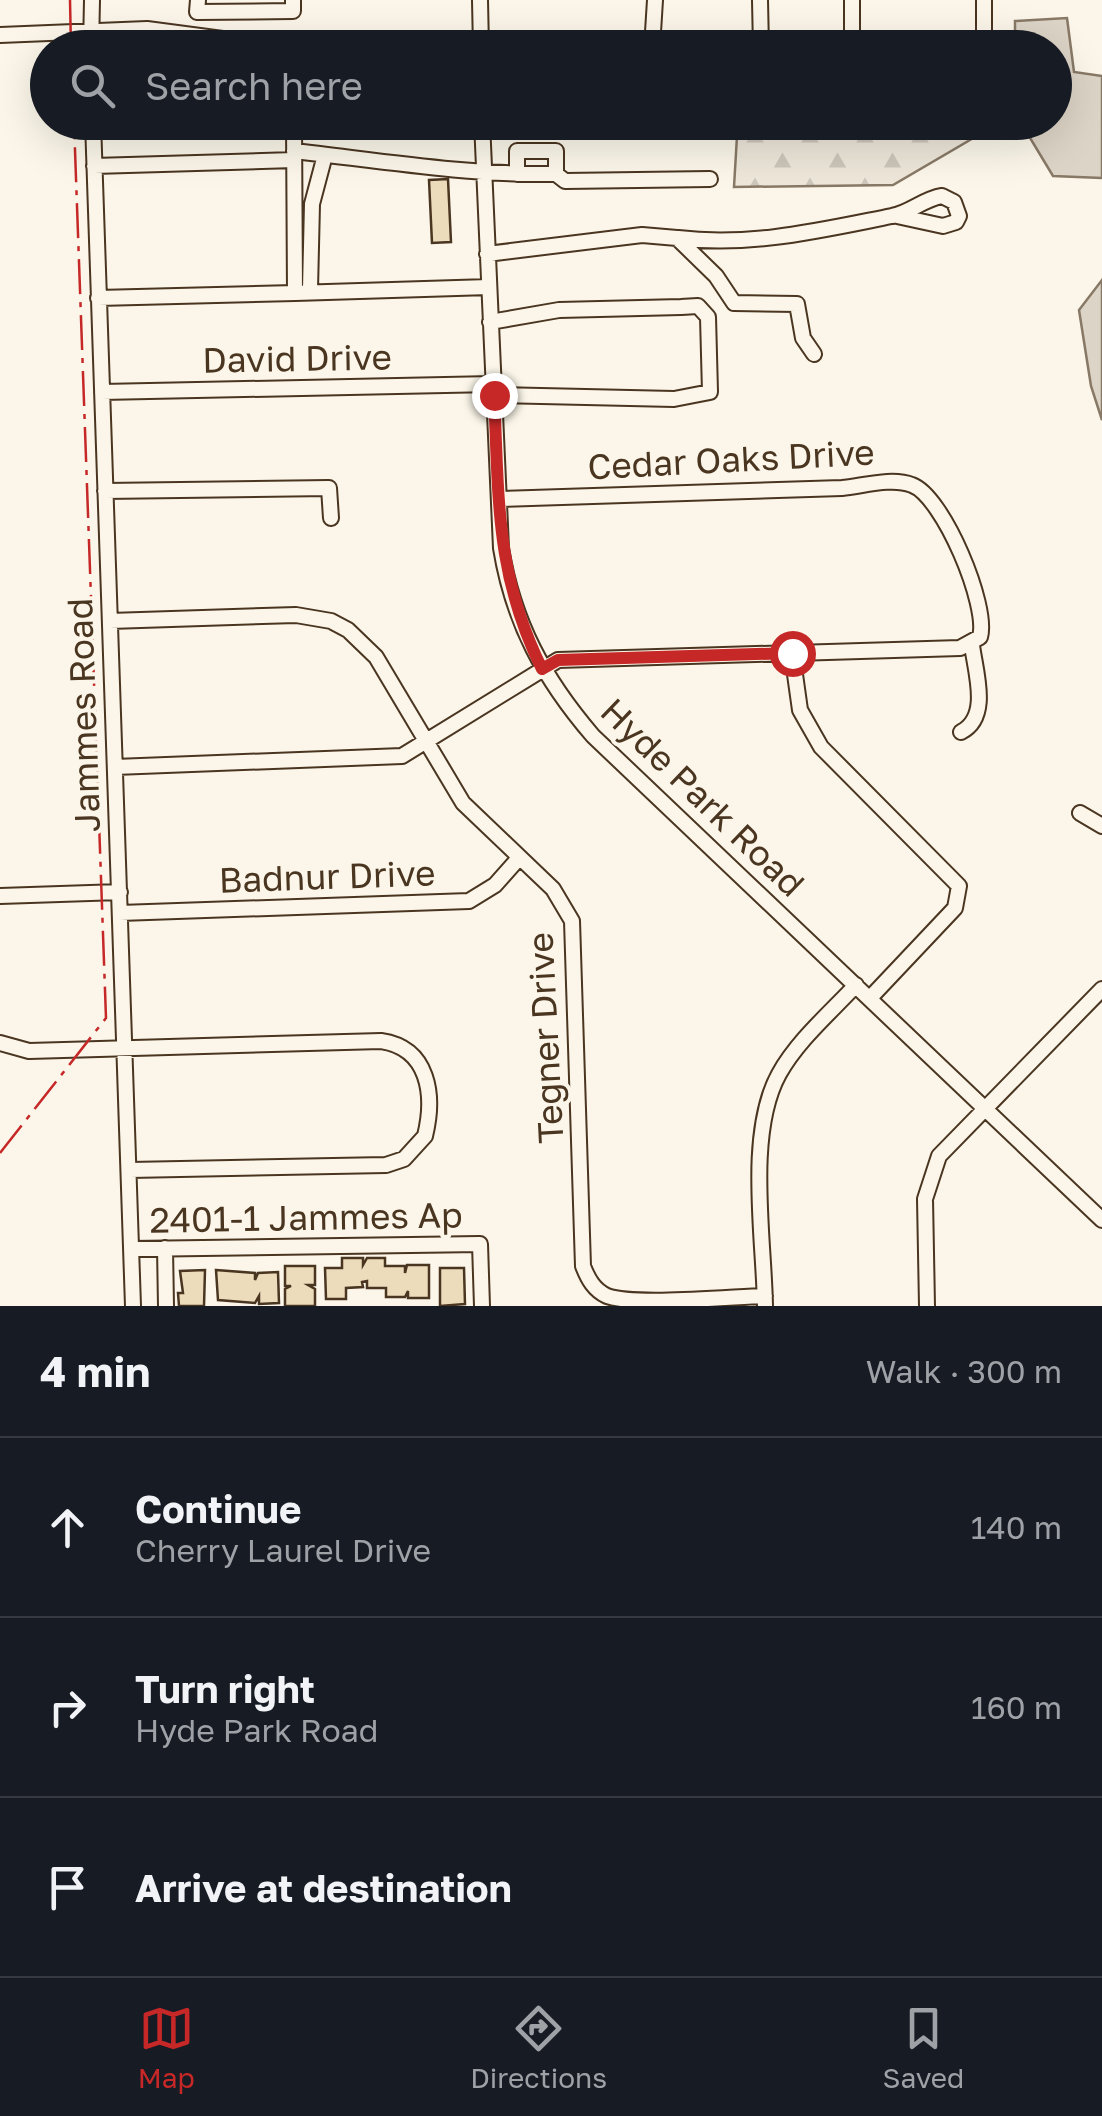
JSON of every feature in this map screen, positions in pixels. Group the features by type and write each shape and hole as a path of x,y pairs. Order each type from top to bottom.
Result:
{"street":[{"path":"91,30 92,0"},
{"path":"198,0 198,12 293,12 293,0"},
{"path":"480,0 480,30"},
{"path":"653,30 654,0"},
{"path":"760,0 761,30"},
{"path":"852,0 852,30"},
{"path":"984,0 984,30"},
{"path":"100,30 147,30"},
{"path":"0,35 30,37"},
{"name":"Jammes Road","path":"93,140 133,1306"},
{"path":"294,140 302,291"},
{"name":"Hyde Park Road","path":"482,140 506,579 515,611 542,669 593,736 1102,1220"},
{"path":"517,174 517,151 556,150 556,174"},
{"path":"94,166 324,155 482,174 556,174 565,181 710,179"},
{"path":"302,291 312,204 324,155"},
{"path":"487,254 642,235 732,243 897,216"},
{"path":"677,238 716,276 734,303 797,304 804,338 814,354"},
{"path":"98,298 488,287"},
{"name":"David Drive","path":"102,392 494,390 674,399 710,392 708,318 698,306 559,310 490,322"},
{"name":"Cedar Oaks Drive","path":"499,499 842,488 893,482 916,486 930,499 974,584 984,624 976,641"},
{"path":"105,491 329,488 331,518"},
{"name":"Tegner Drive","path":"110,622 296,615 331,620 348,630 376,657 463,803 564,904 575,935 583,1266 588,1278 597,1289 622,1300 765,1301"},
{"path":"115,767 390,758 424,742 558,660 792,653 976,641 980,706 971,727 962,732"},
{"path":"792,653 800,710 821,747 959,886 956,908 870,998"},
{"path":"1080,814 1102,826"},
{"name":"Badnur Drive","path":"120,913 469,901 494,885 519,858"},
{"path":"0,896 120,892"},
{"path":"765,1301 761,1144 770,1096 791,1056 856,985"},
{"path":"927,1306 927,1184 946,1144 1101,992"},
{"path":"0,1043 29,1052 394,1043 420,1062 428,1094 426,1136 404,1159 386,1166 130,1170"},
{"name":"2401-1 Jammes Ap","path":"132,1250 480,1244 482,1306"},
{"path":"165,1248 166,1306"}],"green space":[{"path":"737,140 970,140 893,185 734,187"}],"shaded area":[{"path":"1067,18 1069,30 1015,30 1015,21"},
{"path":"1072,57 1074,72 1102,76 1102,178 1053,176 1031,140 1072,140"},
{"path":"1102,280 1102,420 1091,386 1079,310"}],"building":[{"path":"448,179 451,242 432,243 429,180"},
{"path":"342,1258 363,1258 363,1265 367,1258 385,1258 385,1266 405,1266 405,1273 407,1265 429,1265 429,1298 408,1298 408,1291 405,1297 386,1297 386,1288 367,1288 367,1281 362,1282 363,1287 346,1288 346,1299 326,1299 325,1268 342,1268"},
{"path":"285,1266 315,1266 315,1285 308,1285 315,1289 315,1306 285,1306 285,1289 291,1286 285,1286"},
{"path":"440,1268 464,1268 465,1304 440,1306"},
{"path":"205,1270 204,1306 179,1306 178,1293 183,1293 180,1271"},
{"path":"216,1270 255,1273 255,1280 258,1273 278,1272 279,1303 259,1304 259,1296 255,1303 218,1300"}],"power":[{"path":"70,0 71,30"},
{"path":"0,1153 106,1018 75,140"}],"route":[{"path":"494,395 506,579 515,611 542,669 558,660 792,653"}]}
